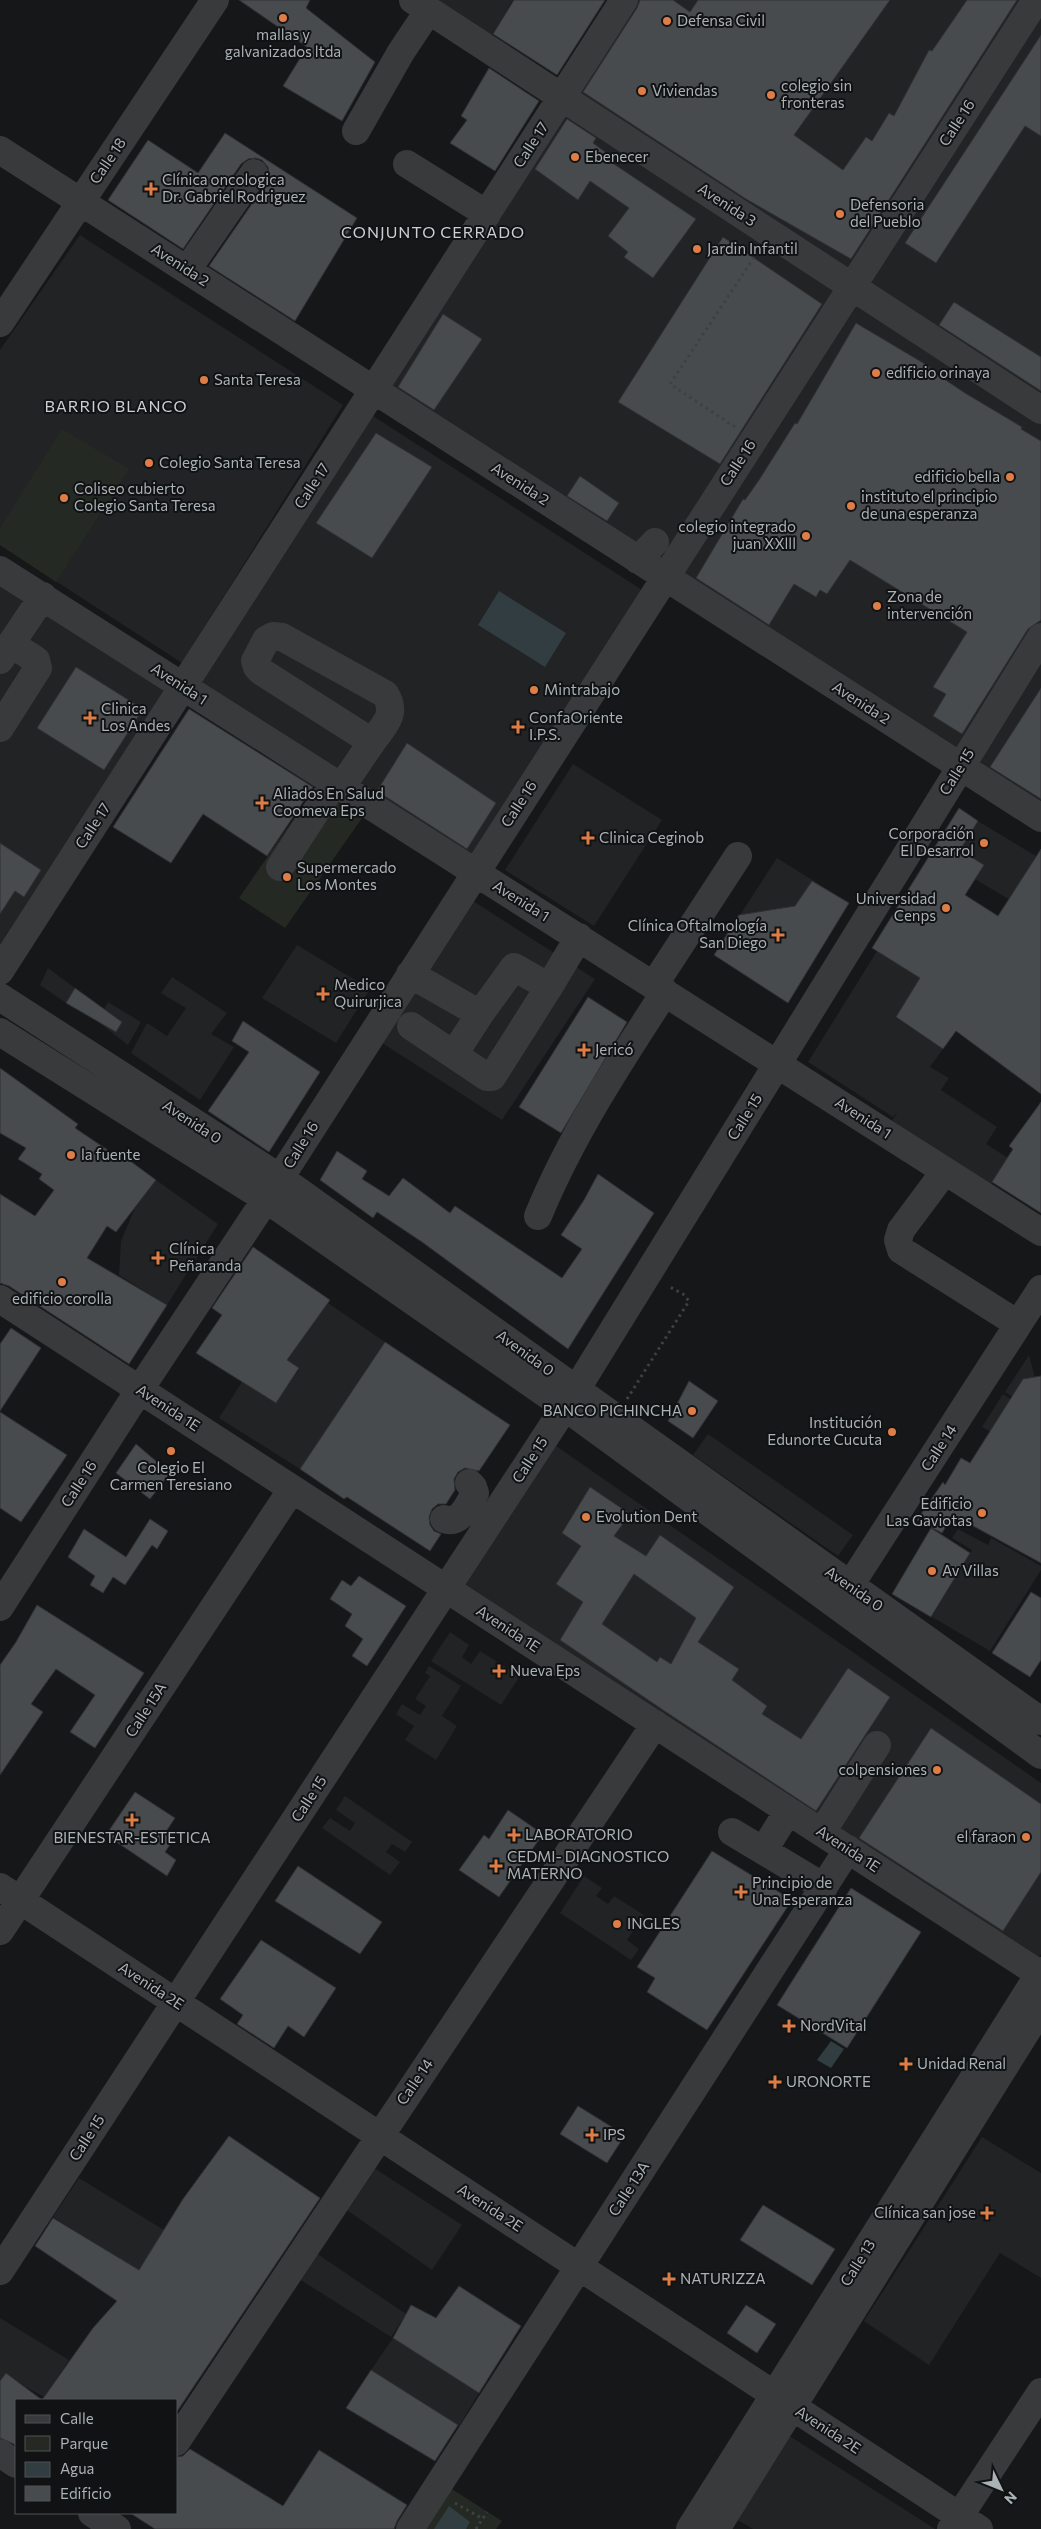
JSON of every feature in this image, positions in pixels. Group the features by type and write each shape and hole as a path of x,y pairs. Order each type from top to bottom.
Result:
{"street":[{"name":"Calle 18","path":"0,323 215,0"},
{"name":"Calle 17","path":"0,971 624,0"},
{"name":"Avenida 3","path":"421,5 1041,410"},
{"path":"356,131 401,52 421,5"},
{"name":"Calle 16","path":"0,1607 140,1389 273,1189 664,576 661,546 754,438 1032,5"},
{"name":"Avenida 2","path":"0,150 374,390 661,546 664,576 1041,818"},
{"path":"407,164 487,214"},
{"path":"187,270 254,172"},
{"name":"Avenida 1","path":"0,570 1041,1232"},
{"path":"0,728 38,668 38,663 6,652 43,596"},
{"path":"280,867 339,784 372,742 390,714 391,704 385,694 282,637 273,636 266,640 255,661 256,667 372,742"},
{"name":"Calle 15","path":"0,2271 570,1399 1041,637"},
{"path":"538,1216 574,1138 738,856"},
{"path":"411,1026 487,1077 492,1077 579,937"},
{"path":"454,1054 514,967 549,987"},
{"path":"410,974 480,1014"},
{"name":"Avenida 0","path":"0,997 570,1399 844,1597 1041,1722"},
{"name":"Avenida 0","path":"0,1032 273,1189"},
{"path":"946,1171 901,1230 898,1240 901,1250 1018,1324"},
{"name":"Calle 14","path":"844,1597 1041,1289"},
{"name":"Avenida 1E","path":"0,1299 1040,1973"},
{"name":"Avenida 0","path":"570,1399 614,1418 844,1597 1041,1755"},
{"name":"Calle 15A","path":"0,1931 10,1894 292,1488"},
{"path":"460,1503 490,1521"},
{"name":"Calle 14","path":"178,2439 655,1724"},
{"path":"822,1832 877,1746"},
{"path":"764,1850 788,1811"},
{"path":"732,1832 824,1886"},
{"name":"Calle 13A","path":"410,2529 848,1849"},
{"name":"Avenida 2E","path":"10,1894 784,2401 963,2525"},
{"name":"Calle 13","path":"716,2529 784,2401 1040,1973"},
{"name":"Calle 13","path":"690,2529 784,2401 1041,2008"},
{"path":"963,2525 1041,2392"},
{"path":"0,2453 15,2463"},
{"path":"94,2514 118,2529 128,2514"}],"path":[{"path":"754,438 670,384 770,233"},
{"path":"614,1418 689,1301 683,1294 647,1274"},
{"path":"451,2501 482,2519"},
{"path":"476,2529 487,2512"}],"shaded area":[{"path":"424,0 513,0 489,40"},
{"name":"Zona de intervención","path":"636,0 1041,0 1041,819 385,393"},
{"path":"80,235 343,405 182,663 0,545 0,350"},
{"path":"370,414 642,590 469,863 198,685"},
{"path":"0,583 175,691 0,968"},
{"name":"Clinica Ceginob","path":"573,764 662,820 594,926 505,870"},
{"path":"978,821 1036,856 1010,900 975,879 984,865 960,850"},
{"name":"Clínica Oftalmología San Diego","path":"777,858 849,903 788,1003 714,955"},
{"path":"473,901 595,979 502,1120 379,1041"},
{"path":"297,945 370,989 336,1043 262,998"},
{"path":"877,951 920,978 896,1018 943,1049 930,1067 949,1078 941,1090 997,1127 986,1144 1008,1158 990,1186 892,1121 898,1111 893,1117 808,1062"},
{"path":"48,968 75,988 66,1003 40,985"},
{"path":"172,977 227,1013 211,1034 234,1047 200,1100 131,1053 147,1023 167,1036 186,1008 161,993"},
{"path":"108,1002 141,1022 128,1045 97,1021"},
{"name":"Clínica Peñaranda","path":"156,1180 218,1224 167,1305 119,1275 121,1241 135,1208"},
{"path":"328,1303 385,1342 300,1469 219,1418 242,1382 276,1402 299,1370 287,1361"},
{"path":"1029,1355 1035,1378 1041,1415 1005,1392"},
{"path":"1003,1394 1038,1418 1022,1450 982,1427"},
{"path":"708,1434 853,1535 838,1556 693,1455"},
{"path":"549,1441 1041,1783 1041,1954 1036,1961 459,1584"},
{"path":"958,1529 988,1545 991,1538 1041,1566 1041,1570 990,1651 932,1617 972,1550 952,1538"},
{"path":"450,1632 469,1645 462,1657 471,1664 480,1651 520,1676 501,1705 431,1661"},
{"path":"429,1666 461,1686 442,1716 457,1726 436,1760 405,1740 414,1726 396,1714 402,1704 420,1715 426,1706 415,1699 430,1676 425,1673"},
{"path":"345,1796 412,1842 405,1852 392,1844 386,1852 400,1862 390,1875 322,1828 330,1818 350,1831 355,1823 336,1810"},
{"path":"584,1876 602,1888 596,1896 608,1904 614,1896 644,1915 627,1940 639,1949 631,1960 560,1913"},
{"name":"Clínica san jose","path":"982,2137 1041,2173 1041,2278 1000,2253 929,2365 864,2321"},
{"path":"374,2168 462,2225 432,2270 344,2208"},
{"path":"79,2178 164,2230 139,2270 53,2217"},
{"path":"313,2251 406,2314 391,2337 296,2277"},
{"path":"0,2318 69,2360 44,2397 6,2373 0,2381"},
{"path":"393,2338 479,2393 459,2426 371,2370"},
{"path":"785,2433 935,2529 753,2529 732,2517"}],"green space":[{"name":"Coliseo cubierto Colegio Santa Teresa","path":"62,429 129,469 56,582 0,545 0,528"},
{"name":"Supermercado Los Montes","path":"315,788 362,818 285,928 239,898"},
{"path":"447,2486 502,2521 496,2529 420,2529"}],"water":[{"path":"499,591 566,633 545,667 478,625"},
{"path":"831,2041 844,2049 831,2068 817,2060"},
{"path":"449,2506 470,2522 466,2529 434,2529"}],"building":[{"path":"239,0 310,0 306,8 375,62 342,121 283,86 307,47"},
{"path":"514,0 605,0 557,75 493,34"},
{"path":"640,0 673,0 690,12 698,0 890,0 794,135 843,170 866,137 872,141 889,113 894,116 929,50 932,51 967,0 1017,0 851,259 746,199 583,92 637,8"},
{"path":"1041,35 1041,136 1025,126 936,263 905,243"},
{"path":"489,68 539,101 495,171 450,143 467,120 461,116"},
{"path":"567,119 596,138 593,143 608,154 605,158 696,219 653,278 624,257 628,252 608,236 629,208 590,181 578,200 535,169"},
{"path":"225,133 357,218 295,321 209,266 267,182 269,175 268,167 262,160 256,158 248,159 241,164 183,249 108,200 148,140 198,173"},
{"path":"723,237 822,304 720,464 618,402"},
{"path":"954,302 1041,357 1041,391 939,325"},
{"path":"443,314 482,339 434,410 398,387"},
{"path":"856,323 930,367 929,369 965,393 1022,427 1021,429 1041,441 1041,620 1028,629 962,734 933,716 946,694 933,687 967,632 850,560 827,594 820,590 816,597 794,584 769,625 696,578 743,499 745,500 759,480 795,423 797,424"},
{"path":"376,433 432,467 372,558 316,523"},
{"path":"580,476 619,503 607,521 567,496"},
{"name":"Clinica Los Andes","path":"76,667 143,709 104,770 37,728"},
{"path":"1041,688 1041,799 990,767"},
{"path":"189,709 313,787 267,856 203,814 171,863 113,827"},
{"path":"407,743 496,803 467,849 377,791"},
{"path":"959,808 978,821 960,850 984,865 965,895 998,916 1041,849 1041,1094 956,1031 943,1049 896,1017 920,978 872,948"},
{"path":"0,843 41,870 24,897 15,891 0,914"},
{"name":"Clínica Oftalmología San Diego","path":"812,881 849,903 788,1003 714,955 739,915 795,906"},
{"path":"75,988 122,1022 116,1032 66,1003"},
{"name":"Jericó","path":"588,997 627,1022 561,1133 519,1107"},
{"path":"243,1021 320,1072 269,1152 208,1111 249,1052 232,1041"},
{"path":"0,1068 78,1124 75,1128 115,1155 118,1152 156,1180 116,1232 107,1226 87,1258 167,1305 129,1364 9,1286 0,1283 0,1194 35,1216 54,1190 39,1179 42,1174 18,1159 26,1148 0,1133"},
{"path":"1041,1102 1041,1213 992,1182 1013,1149 1009,1146"},
{"path":"337,1151 367,1171 362,1179 389,1196 403,1178 450,1213 455,1206 562,1278 582,1249 561,1235 584,1200 598,1174 654,1213 568,1349 422,1242 377,1212 373,1218 320,1180"},
{"path":"253,1247 330,1300 287,1360 299,1368 276,1403 196,1353 222,1315 212,1308"},
{"path":"11,1328 41,1348 0,1411 0,1344"},
{"path":"385,1342 510,1425 479,1471 465,1468 458,1472 454,1479 455,1490 446,1504 438,1504 432,1509 429,1517 430,1525 434,1531 441,1534 430,1551 347,1497 344,1499 300,1469"},
{"path":"1041,1376 1041,1563 953,1515 942,1533 917,1520 943,1482 945,1485 961,1458 970,1463 1023,1379"},
{"name":"BANCO PICHINCHA","path":"689,1381 718,1401 693,1438 668,1421"},
{"path":"0,1412 67,1455 21,1522 0,1508"},
{"path":"136,1444 170,1473 150,1499 116,1473"},
{"path":"590,1487 630,1514 614,1536 646,1556 660,1535 734,1587 698,1642 739,1669 732,1680 767,1706 762,1714 801,1739 848,1668 890,1697 816,1811 560,1640 583,1602 556,1584 581,1546 562,1533","holes":["634,1574 696,1618 671,1664 660,1657 657,1662 602,1624"]},
{"path":"150,1519 168,1531 157,1549 152,1545 125,1585 113,1577 103,1593 90,1585 95,1576 68,1557 84,1529 126,1557"},
{"name":"Av Villas","path":"931,1528 970,1553 931,1617 892,1594"},
{"path":"359,1576 406,1606 367,1666 352,1656 363,1639 345,1626 352,1614 330,1599 342,1580 351,1586"},
{"path":"1031,1592 1041,1598 1041,1660 1030,1677 992,1653"},
{"path":"37,1605 144,1673 95,1748 70,1732 95,1695 56,1669 31,1704 43,1712 0,1775 0,1665 16,1642"},
{"path":"931,1728 1041,1804 1041,1872 1003,1931 859,1838"},
{"path":"135,1792 175,1818 167,1830 176,1836 165,1852 176,1860 167,1876 106,1835"},
{"path":"508,1810 543,1834 499,1897 459,1870 484,1835 489,1839"},
{"path":"712,1851 792,1900 707,2030 647,1992 655,1978 637,1967"},
{"path":"298,1866 382,1922 360,1954 275,1901"},
{"path":"851,1888 921,1932 847,2048 777,2005"},
{"path":"261,1940 336,1988 304,2037 288,2026 274,2048 237,2024 243,2015 220,1999"},
{"name":"IPS","path":"578,2106 625,2135 607,2163 560,2134"},
{"path":"229,2136 320,2198 178,2410 178,2399 43,2399 93,2328 117,2301 35,2246 53,2218 139,2270 183,2199"},
{"path":"763,2205 835,2249 812,2285 740,2240"},
{"path":"459,2286 521,2326 479,2393 393,2338 411,2305 436,2318"},
{"path":"746,2305 776,2324 757,2353 727,2333"},
{"path":"371,2370 458,2425 435,2461 346,2408"},
{"path":"6,2373 41,2399 15,2399 15,2445 0,2438 0,2381"},
{"path":"190,2449 283,2506 319,2450 407,2505 394,2529 155,2529 132,2514 178,2514 178,2457 183,2456"}],"place":[{"name":"mallas y galvanizados ltda","path":"283,18"},
{"name":"Defensa Civil","path":"667,21"},
{"name":"Viviendas","path":"642,91"},
{"name":"colegio sin fronteras","path":"771,95"},
{"name":"Ebenecer","path":"575,157"},
{"name":"Clínica oncologica Dr. Gabriel Rodriguez","path":"151,189"},
{"name":"Defensoria del Pueblo","path":"840,214"},
{"name":"Jardin Infantil","path":"697,249"},
{"name":"edificio orinaya","path":"876,373"},
{"name":"Santa Teresa","path":"204,380"},
{"name":"Colegio Santa Teresa","path":"149,463"},
{"name":"edificio bella","path":"1010,477"},
{"name":"Coliseo cubierto Colegio Santa Teresa","path":"64,498"},
{"name":"instituto el principio de una esperanza","path":"851,506"},
{"name":"colegio integrado juan XXlll","path":"806,536"},
{"name":"Zona de intervención","path":"877,606"},
{"name":"Mintrabajo","path":"534,690"},
{"name":"Clinica Los Andes","path":"90,718"},
{"name":"ConfaOriente I.P.S.","path":"518,727"},
{"name":"Aliados En Salud Coomeva Eps","path":"262,803"},
{"name":"Clinica Ceginob","path":"588,838"},
{"name":"Corporación El Desarrol","path":"984,843"},
{"name":"Supermercado Los Montes","path":"287,877"},
{"name":"Universidad Cenps","path":"946,908"},
{"name":"Clínica Oftalmología San Diego","path":"778,935"},
{"name":"Medico Quirurjica","path":"323,994"},
{"name":"Jericó","path":"584,1050"},
{"name":"la fuente","path":"71,1155"},
{"name":"Clínica Peñaranda","path":"158,1258"},
{"name":"edificio corolla","path":"62,1282"},
{"name":"BANCO PICHINCHA","path":"692,1411"},
{"name":"Institución Edunorte Cucuta","path":"892,1432"},
{"name":"Colegio El Carmen Teresiano","path":"171,1451"},
{"name":"Edificio Las Gaviotas","path":"982,1513"},
{"name":"Evolution Dent","path":"586,1517"},
{"name":"Av Villas","path":"932,1571"},
{"name":"Nueva Eps","path":"499,1671"},
{"name":"colpensiones","path":"937,1770"},
{"name":"BIENESTAR-ESTETICA","path":"132,1820"},
{"name":"LABORATORIO","path":"514,1835"},
{"name":"el faraon","path":"1026,1837"},
{"name":"CEDMI- DIAGNOSTICO MATERNO","path":"496,1866"},
{"name":"Principio de Una Esperanza","path":"741,1892"},
{"name":"INGLES","path":"617,1924"},
{"name":"NordVital","path":"789,2026"},
{"name":"Unidad Renal","path":"906,2064"},
{"name":"URONORTE","path":"775,2082"},
{"name":"IPS","path":"592,2135"},
{"name":"Clínica san jose","path":"987,2213"},
{"name":"NATURIZZA","path":"669,2279"}],"district":[{"name":"CONJUNTO CERRADO","path":"433,232"},
{"name":"BARRIO BLANCO","path":"116,406"}]}
